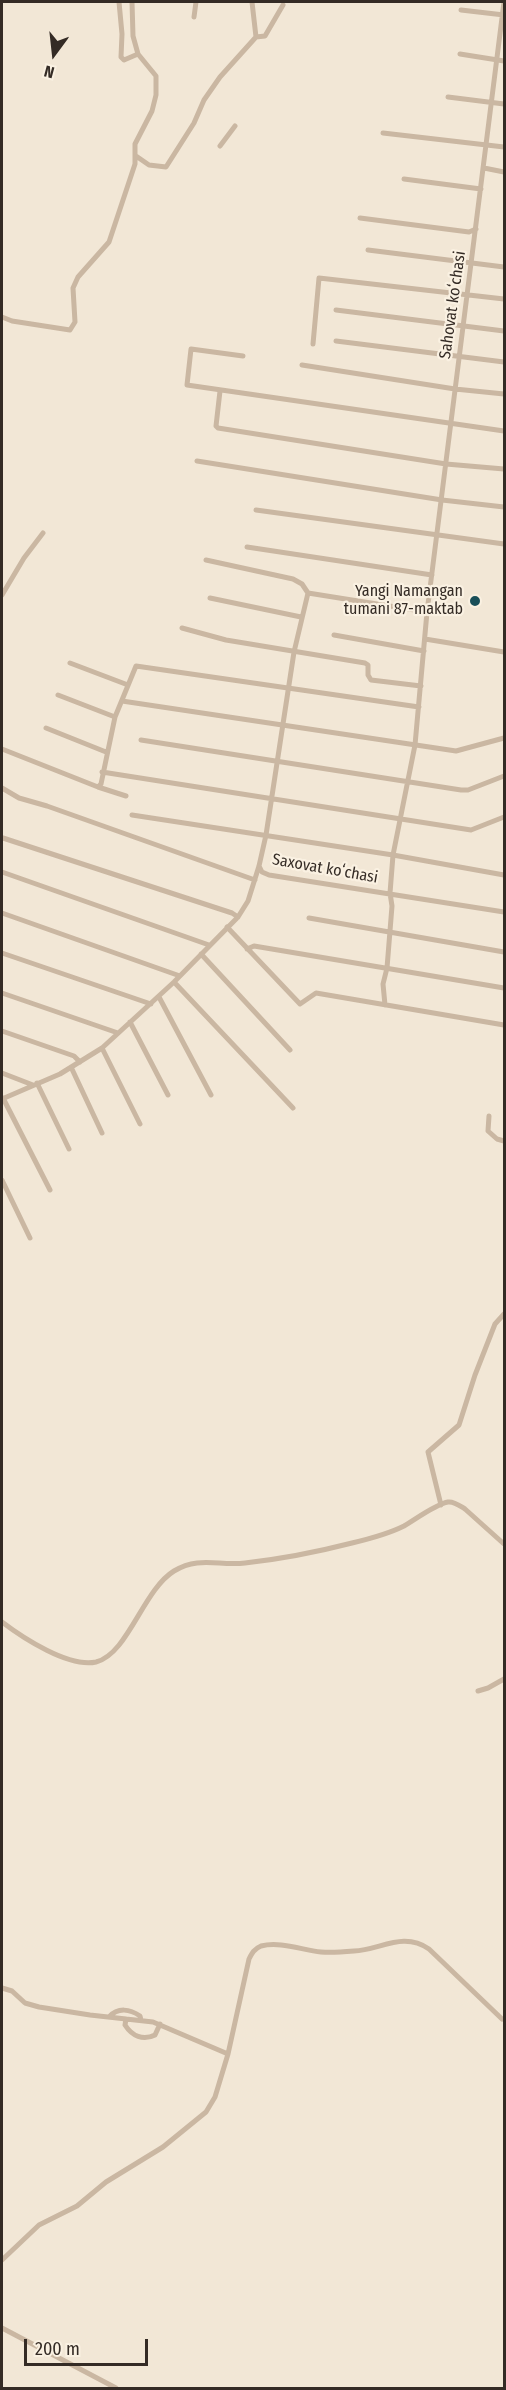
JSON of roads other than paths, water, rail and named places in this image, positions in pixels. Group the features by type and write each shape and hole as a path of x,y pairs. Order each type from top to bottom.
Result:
{"street":[{"path":"119,2 122,34 121,57 124,60 138,54"},
{"path":"2,317 12,321 70,330 75,322 73,288 78,277 109,242 124,202 136,156 135,144 152,111 158,82 156,76 138,54 133,36 132,2"},
{"path":"194,16 196,2"},
{"path":"252,2 254,39"},
{"name":"Sahovat koʻchasi","path":"385,1005 383,984 387,968 390,932 393,855 415,745 427,612 504,2"},
{"path":"136,156 149,165 166,167 194,123 204,100 220,77 254,39 265,36 283,5"},
{"path":"461,10 504,15"},
{"path":"460,54 504,61"},
{"path":"448,97 504,104"},
{"path":"220,146 235,126"},
{"path":"383,133 504,147"},
{"path":"484,168 504,171"},
{"path":"404,179 481,189"},
{"path":"360,218 469,232 476,230"},
{"path":"368,250 504,267"},
{"path":"313,344 319,278 504,298"},
{"path":"336,310 504,331"},
{"path":"336,341 504,362"},
{"path":"243,356 191,349 187,385 504,431"},
{"path":"302,365 455,389 504,394"},
{"path":"220,391 216,421 218,428 446,464 504,469"},
{"path":"197,461 441,500 504,507"},
{"path":"256,510 504,544"},
{"path":"2,595 24,558 43,533"},
{"path":"247,547 432,575"},
{"path":"206,560 293,579 302,584 308,593 427,612"},
{"path":"50,1190 2,1099 71,1067 102,1048 180,976 238,917 248,901 266,835 294,652 308,593"},
{"path":"210,598 301,618"},
{"path":"182,628 226,640 365,663 368,665 368,675 371,680 421,686"},
{"path":"334,635 424,651"},
{"path":"425,639 504,652"},
{"path":"70,663 128,685"},
{"path":"98,787 101,784 115,717 136,666 419,707"},
{"path":"58,695 115,717"},
{"path":"122,701 456,751 504,738"},
{"path":"46,728 106,752"},
{"path":"141,740 468,790 504,776"},
{"path":"2,749 126,796"},
{"path":"102,772 471,830 504,817"},
{"path":"2,788 19,798 255,880"},
{"name":"Saxovat koʻchasi","path":"132,815 393,855 504,875"},
{"path":"3,838 81,862 238,917"},
{"name":"Saxovat koʻchasi","path":"259,867 268,875 504,912"},
{"path":"2,872 209,945"},
{"path":"2,914 180,976"},
{"path":"309,918 504,952"},
{"path":"227,927 300,1004 316,993 504,1025"},
{"path":"247,949 254,946 504,988"},
{"path":"2,953 151,1004"},
{"path":"201,954 290,1050"},
{"path":"174,982 293,1108"},
{"path":"2,993 118,1034"},
{"path":"159,997 211,1095"},
{"path":"130,1022 168,1095"},
{"path":"2,1031 74,1056 80,1062"},
{"path":"102,1048 140,1124"},
{"path":"71,1067 102,1133"},
{"path":"2,1073 35,1084 69,1149"},
{"path":"489,1116 488,1131 497,1139 504,1141"},
{"path":"2,1180 30,1238"},
{"path":"441,1505 428,1452 459,1425 495,1324 504,1314"},
{"path":"2,1622 30,1640 70,1660 79,1663 96,1662 111,1655 156,1588 167,1576 185,1565 204,1560 244,1563 301,1555 364,1540 392,1530 447,1502 459,1505 504,1544"},
{"path":"478,1691 504,1679"},
{"path":"2,2260 39,2225 77,2206 106,2182 162,2147 206,2112 215,2097 228,2054 249,1959 253,1951 261,1946 281,1944 324,1953 363,1951 378,1945 419,1942 502,2019"},
{"path":"2,1988 12,1991 30,2004 160,2024 172,2032 228,2054"},
{"path":"110,2017 117,2011 128,2010 140,2016 141,2020"},
{"path":"126,2019 125,2025 129,2032 139,2037 155,2036 160,2024"},
{"path":"2,2328 116,2388"}],"place":[{"name":"Yangi Namangan tumani 87-maktab","path":"475,601"}]}
